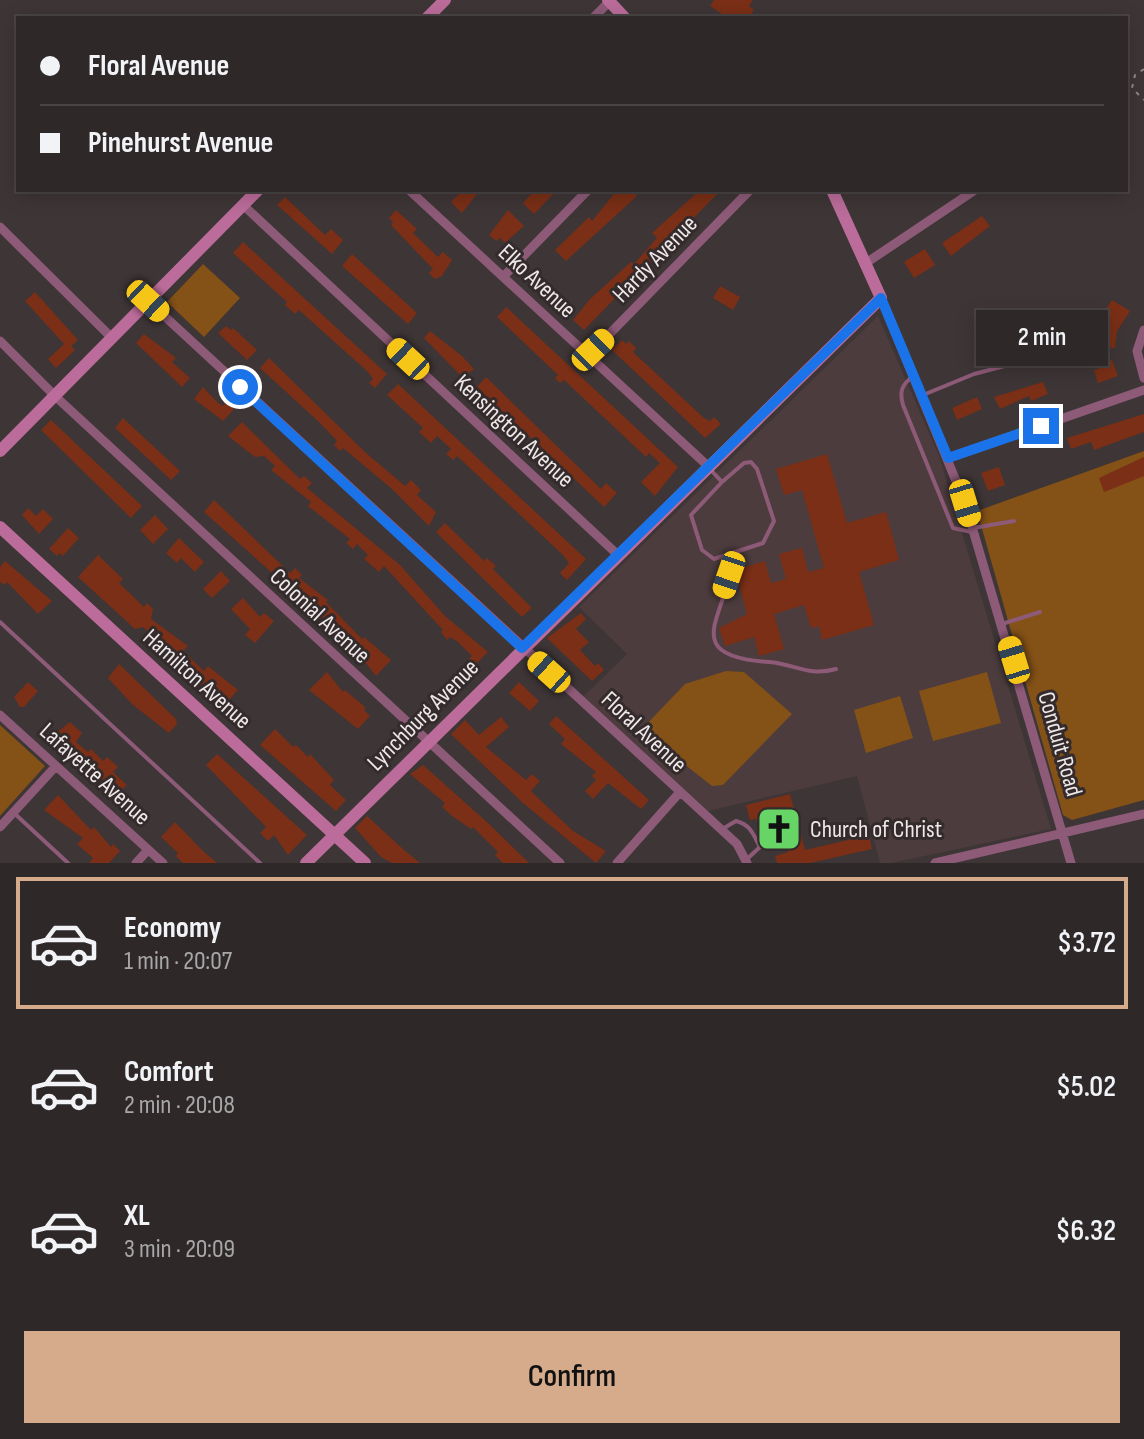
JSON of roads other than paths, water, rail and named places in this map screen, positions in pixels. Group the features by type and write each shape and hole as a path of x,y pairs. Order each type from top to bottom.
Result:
{"street":[{"path":"429,16 445,0"},
{"path":"595,16 608,1 623,16"},
{"path":"0,451 256,192"},
{"path":"503,277 586,192"},
{"name":"Hardy Avenue","path":"588,356 748,192"},
{"name":"Conduit Road","path":"833,192 915,374 948,458 1002,624 1071,863"},
{"path":"866,263 972,192"},
{"name":"Elko Avenue","path":"421,194 503,277 709,467"},
{"name":"Kensington Avenue","path":"243,205 618,555"},
{"path":"0,227 112,338"},
{"name":"Lynchburg Avenue","path":"306,863 881,298"},
{"name":"Floral Avenue","path":"148,301 724,831 747,861"},
{"path":"1144,330 1137,351 1144,378"},
{"name":"Colonial Avenue","path":"0,341 55,396 560,863"},
{"path":"948,458 1144,390"},
{"name":"Hamilton Avenue","path":"0,527 365,863"},
{"name":"Lafayette Avenue","path":"0,715 163,863"},
{"path":"0,827 56,766"},
{"path":"617,863 680,792"},
{"path":"935,863 1144,814"},
{"path":"136,863 148,850"}],"lane":[{"path":"923,395 974,374 1020,362 1032,347 1029,328"},
{"path":"915,374 904,383 900,394 953,528 973,530 1014,521"},
{"path":"744,463 754,464 774,521 763,543 714,559 705,555 692,511 722,482 744,463"},
{"path":"709,467 722,482"},
{"path":"729,554 729,575 714,620 713,633 720,650 734,658 774,662 817,674 836,669"},
{"path":"1002,624 1040,612"},
{"path":"0,622 260,863"},
{"path":"14,812 68,863"},
{"path":"724,831 736,821 747,824 760,847 747,861"},
{"path":"53,863 60,856"}],"place":[{"name":"Church of Christ","path":"779,829"}]}
